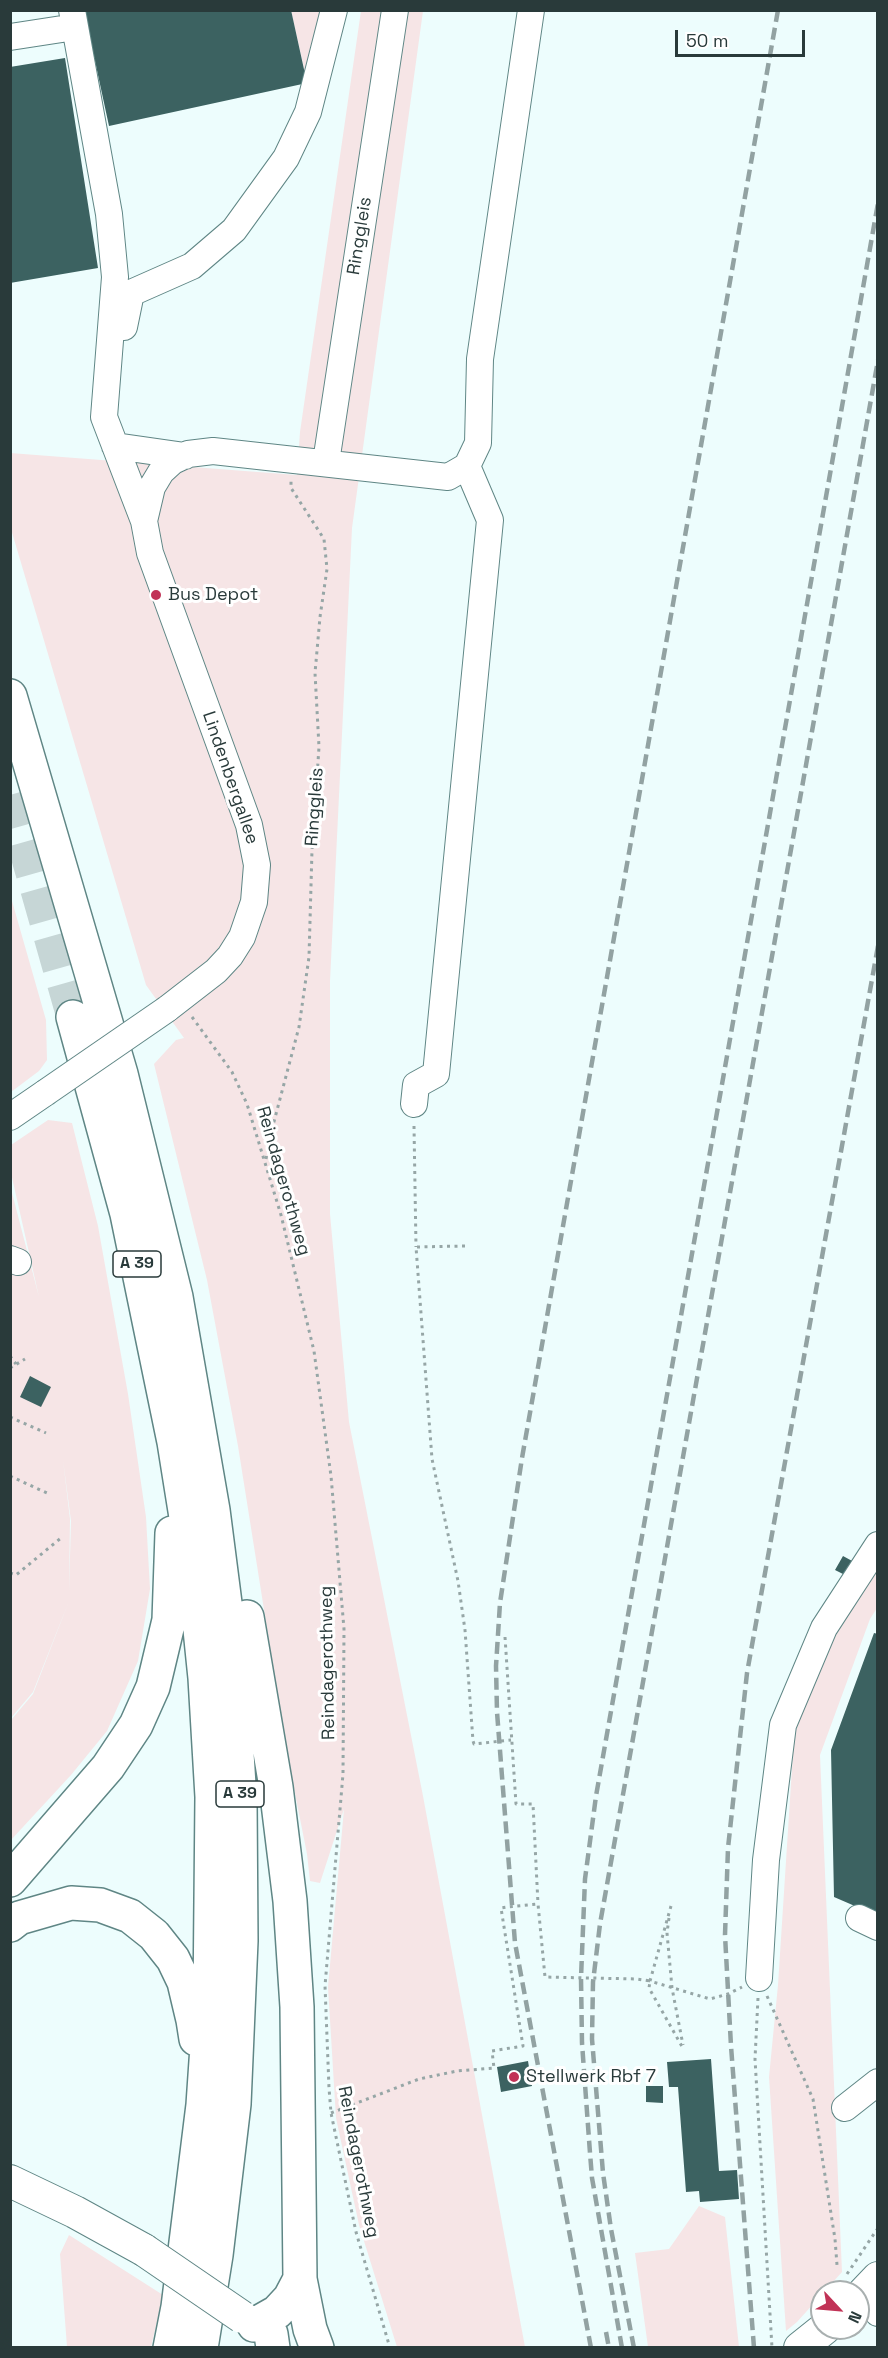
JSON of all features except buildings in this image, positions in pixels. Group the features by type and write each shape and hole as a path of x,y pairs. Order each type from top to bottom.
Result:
{"highway":[{"name":"A 39","path":"10,696 121,1074 184,1336 213,1510 230,1642 240,1801 241,1941 234,2104 216,2255 201,2348"},
{"name":"A 39","path":"73,1017 127,1214 174,1442 193,1561 205,1678 212,1797 210,2003 203,2105 178,2307 170,2348"},
{"path":"184,1336 199,1363 209,1393 276,1787 290,1901 297,2007 300,2279 310,2329 317,2348"},
{"path":"10,1880 108,1767 136,1725 153,1687 169,1620 174,1442"},
{"path":"10,1925 19,1918 45,1909 80,1903 99,1905 130,1916 154,1935 173,1959 184,1982 193,2020 203,2105"},
{"path":"266,2335 277,2312 290,2298 300,2279"}],"main road":[{"path":"10,2181 75,2212 144,2250 266,2335"}],"street":[{"path":"107,381 123,332 131,293 192,266 234,231 285,158 308,112 334,10"},
{"name":"Ringgleis","path":"326,462 395,10"},
{"path":"414,1104 416,1085 436,1074 490,520 467,466 478,443 480,359 531,10"},
{"path":"10,37 73,19 109,214 115,277 104,417 144,521"},
{"name":"Lindenbergallee","path":"115,447 185,456"},
{"name":"Lindenbergallee","path":"10,1117 174,1005 216,971 242,937 254,902 257,865 249,825 150,553 144,521 152,487 161,472 173,461 185,456 213,451 448,477 467,466"},
{"path":"759,1978 765,1860 783,1725 824,1628 878,1545"},
{"path":"845,2108 878,2082"}],"path":[{"name":"Ringgleis","path":"266,1161 271,1133 299,1027 309,957 312,850 319,747 315,673 327,569 324,539 291,488 292,459"},
{"name":"Reindagerothweg","path":"174,1005 232,1072 247,1104 266,1161 314,1351 331,1476 344,1629 343,1773 325,1986 326,2042 332,2113 356,2232 390,2348"},
{"path":"414,1104 416,1247 432,1459 462,1610 472,1741 474,1744 511,1740"},
{"path":"416,1247 465,1246"},
{"path":"10,1356 16,1364"},
{"path":"10,1368 25,1359"},
{"path":"10,1417 46,1433"},
{"path":"10,1476 49,1494"},
{"path":"10,1573 16,1575 61,1538"},
{"path":"505,1637 516,1804 533,1804 538,1904 545,1977 637,1978 710,1999 728,1994 759,1978"},
{"path":"332,2113 418,2079 457,2071 494,2068 492,2051 523,2046 501,1908 538,1904"},
{"path":"671,1906 668,1933 672,1988 684,2050 649,1988 650,1981 671,1906"},
{"path":"759,1978 813,2099 837,2265"},
{"path":"759,1978 755,2059 772,2348"},
{"path":"857,2280 849,2268 878,2228"}],"shaded area":[{"path":"291,11 324,11 306,77"},
{"path":"361,11 423,11 352,528 330,981 330,1214 349,1422 423,1796 525,2347 397,2347 359,2225 336,2118 328,1987 344,1809 320,1883 310,1881 307,1854 286,1748 238,1446 207,1280 154,1064 176,1040 184,1038 146,985 11,529 10,453 297,475 300,432"},
{"path":"10,894 46,1020 47,1060 39,1071 11,1092"},
{"path":"48,1120 72,1123 98,1226 128,1394 146,1517 150,1589 138,1661 107,1731 71,1775 11,1840 11,1720 33,1694 69,1601 33,1692 11,1718 10,1185 39,1297 11,1173 11,1145","holes":["63,1460 71,1521 69,1592 70,1519"]},
{"path":"877,1557 877,1608 870,1619 820,1755 842,2272 835,2280 810,2280 810,2308 786,2331 769,2077 778,1985 794,1737 809,1684 828,1635"},
{"path":"699,2206 725,2217 739,2347 648,2347 635,2253 669,2249"},
{"path":"69,2235 163,2295 151,2347 67,2347 60,2254"}],"tunnel":[{"path":"10,795 73,1017"}],"railway":[{"path":"591,2348 515,1943 497,1712 496,1666 500,1603 522,1458 778,10"},
{"path":"622,2348 592,2178 590,2153 582,2043 581,1978 585,1879 596,1796 878,203"},
{"path":"634,2348 611,2229 603,2173 592,2039 593,1982 600,1924 878,360"},
{"path":"754,2348 725,1935 728,1848 747,1673 878,946"},
{"path":"606,2332 609,2348"}],"place":[{"name":"Bus Depot","path":"156,595"},
{"name":"Stellwerk Rbf 7","path":"514,2077"}]}
